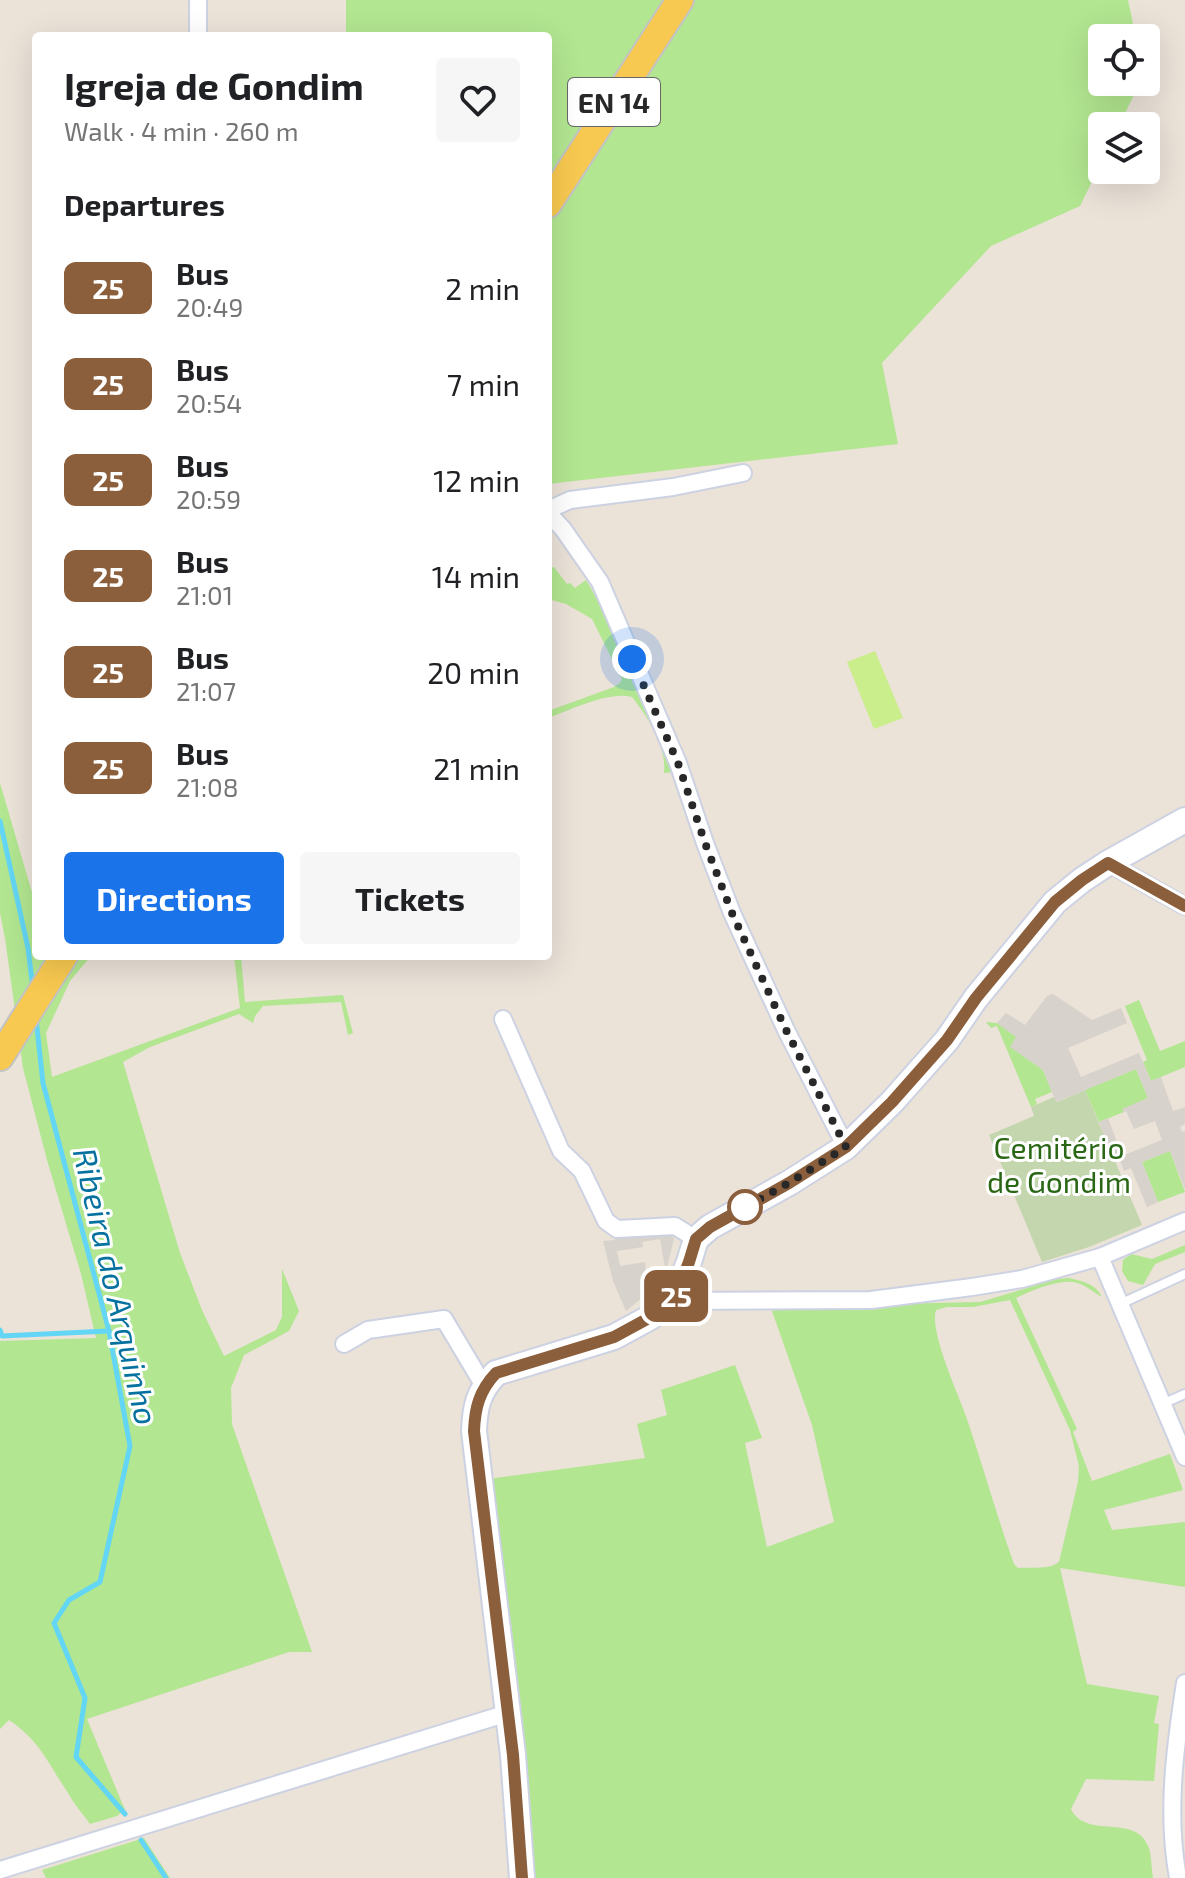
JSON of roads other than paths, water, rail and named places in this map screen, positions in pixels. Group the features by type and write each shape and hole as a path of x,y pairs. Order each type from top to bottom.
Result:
{"main road":[{"name":"EN 14","path":"552,198 680,0"},
{"path":"0,1057 61,960"}],"street":[{"path":"198,0 198,32"},
{"path":"552,510 570,500 673,487 743,473"},
{"path":"552,517 600,582 678,763 732,913 786,1030 846,1147"},
{"path":"674,1301 696,1239 710,1227 846,1147 892,1102 947,1040 976,998 1055,902 1108,863 1185,820"},
{"path":"1108,863 1185,906"},
{"path":"503,1019 561,1151 582,1171 606,1221 617,1229 675,1226 696,1239"},
{"path":"522,1878 508,1713 474,1431 475,1411 484,1386 496,1373 614,1337 674,1301 871,1300 972,1287 1022,1279 1100,1257 1185,1221"},
{"path":"1100,1257 1185,1457"},
{"path":"344,1344 368,1330 444,1319 484,1386"},
{"path":"1178,1878 1173,1836 1173,1782 1185,1683"},
{"path":"0,1870 508,1713"}],"lane":[{"path":"1120,1304 1185,1274"},
{"path":"1162,1404 1185,1394"}],"waterway":[{"name":"Ribeira do Arquinho","path":"0,821 28,948 33,989"},
{"name":"Ribeira do Arquinho","path":"36,1019 43,1083 109,1331 130,1446 100,1582 69,1600 54,1623 85,1698 76,1757 125,1814"},
{"path":"0,1330 2,1336 109,1331"},
{"name":"Ribeira do Arquinho","path":"141,1840 166,1878"}],"park label":[{"name":"Cemitério de Gondim","path":"1059,1164"}]}
